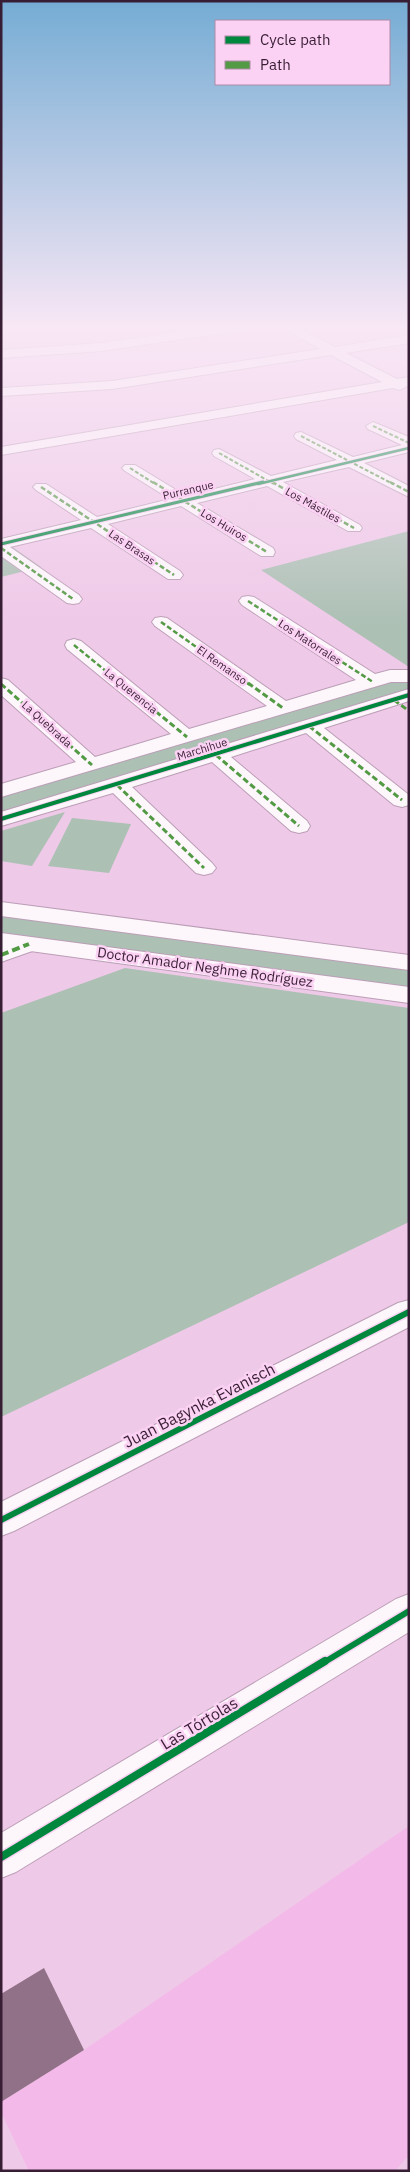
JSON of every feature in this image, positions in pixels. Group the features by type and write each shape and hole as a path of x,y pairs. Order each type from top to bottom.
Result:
{"street":[{"path":"1,451 152,425"},
{"path":"373,426 409,443"},
{"path":"9,434 24,447"},
{"path":"301,436 409,492"},
{"name":"Purranque","path":"1,544 409,448"},
{"name":"Los Mástiles","path":"219,453 354,528"},
{"name":"Los Huiros","path":"130,468 267,552"},
{"name":"Las Brasas","path":"41,487 174,575"},
{"path":"1,548 73,600"},
{"name":"Los Matorrales","path":"248,601 373,682"},
{"name":"El Remanso","path":"161,622 283,708"},
{"name":"La Querencia","path":"74,645 188,737"},
{"name":"Marchihue","path":"1,791 390,676 409,676"},
{"name":"La Quebrada","path":"2,684 92,764"},
{"name":"Marchihue","path":"1,819 309,726 404,702"},
{"path":"309,726 402,800"},
{"path":"216,755 300,826"},
{"path":"118,785 204,868"},
{"path":"1,909 409,963"},
{"path":"181,964 192,934"},
{"name":"Doctor Amador Neghme Rodríguez","path":"1,940 409,995"},
{"path":"1,955 29,944"},
{"name":"Juan Bagynka Evanisch","path":"1,1520 409,1312"},
{"name":"Las Tórtolas","path":"1,1857 409,1610"}],"shaded area":[{"path":"409,1826 409,2155 395,2171 29,2171 1,2112 1,2102 84,2050"}],"green space":[{"path":"409,531 409,667 261,570"},
{"path":"11,546 41,567 1,577 1,548"},
{"path":"394,678 409,679 409,689 1,814 1,795"},
{"path":"65,812 32,866 1,861 1,831"},
{"path":"72,818 131,824 109,873 48,866"},
{"path":"1,916 409,970 409,988 1,933"},
{"path":"125,968 409,1008 409,1222 1,1417 1,1013"}],"building":[{"path":"44,1968 84,2050 1,2102 1,1994"}],"marked path":[{"path":"373,426 409,443"},
{"path":"301,436 409,492"},
{"path":"219,453 354,528"},
{"path":"130,468 267,552"},
{"path":"41,487 174,575"},
{"path":"1,548 73,599"},
{"path":"248,601 373,682"},
{"path":"161,622 283,708"},
{"path":"74,645 187,737"},
{"path":"1,684 92,765"},
{"path":"394,700 409,711"},
{"path":"309,726 402,800"},
{"path":"216,755 299,826"},
{"path":"117,785 204,868"},
{"path":"1,955 29,944"}],"cycle path":[{"path":"1,544 409,448"},
{"path":"1,819 409,695"},
{"path":"1,1520 409,1312"},
{"path":"1,1857 409,1611"}]}
